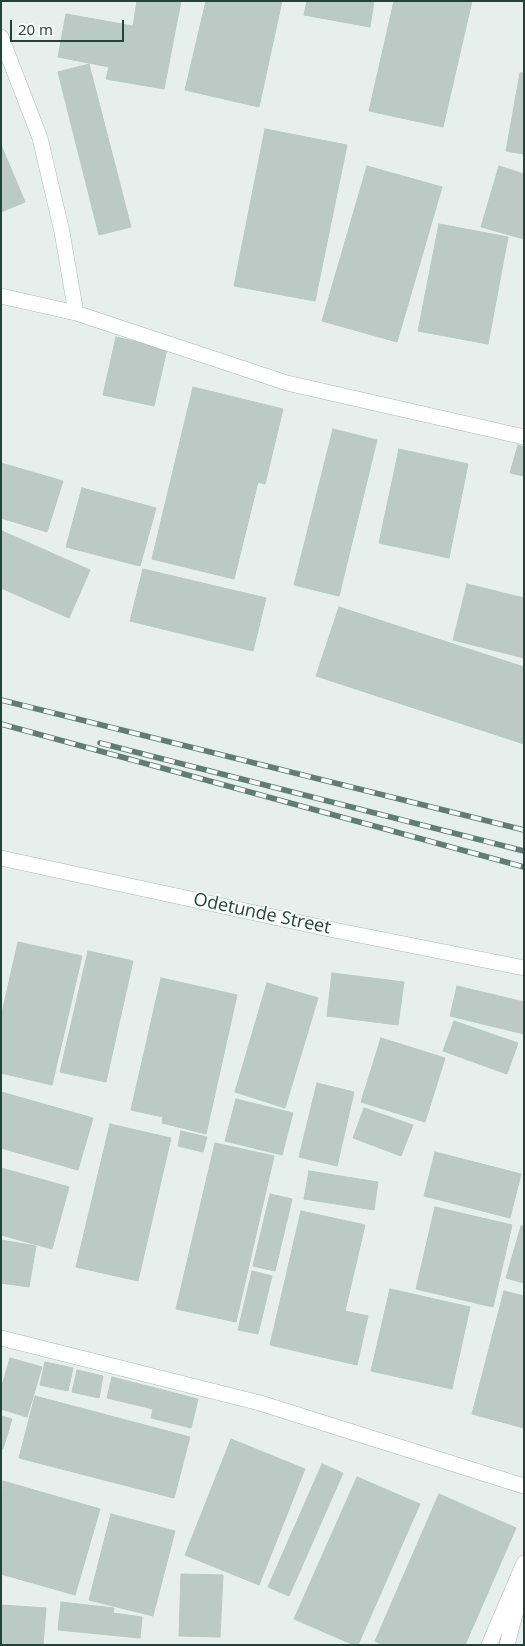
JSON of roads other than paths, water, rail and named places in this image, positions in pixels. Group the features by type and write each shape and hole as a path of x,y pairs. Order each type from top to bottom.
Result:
{"street":[{"path":"1,37 40,138 62,232 76,313"},
{"path":"1,296 76,313 287,383 524,437"},
{"name":"Odetunde Street","path":"1,858 329,929 524,968"},
{"path":"1,1338 260,1403 524,1486"},
{"path":"489,1645 524,1563"},
{"path":"507,1645 524,1582"}],"railway":[{"path":"1,700 524,830"},
{"path":"1,724 524,867"},
{"path":"100,743 524,851"}]}
